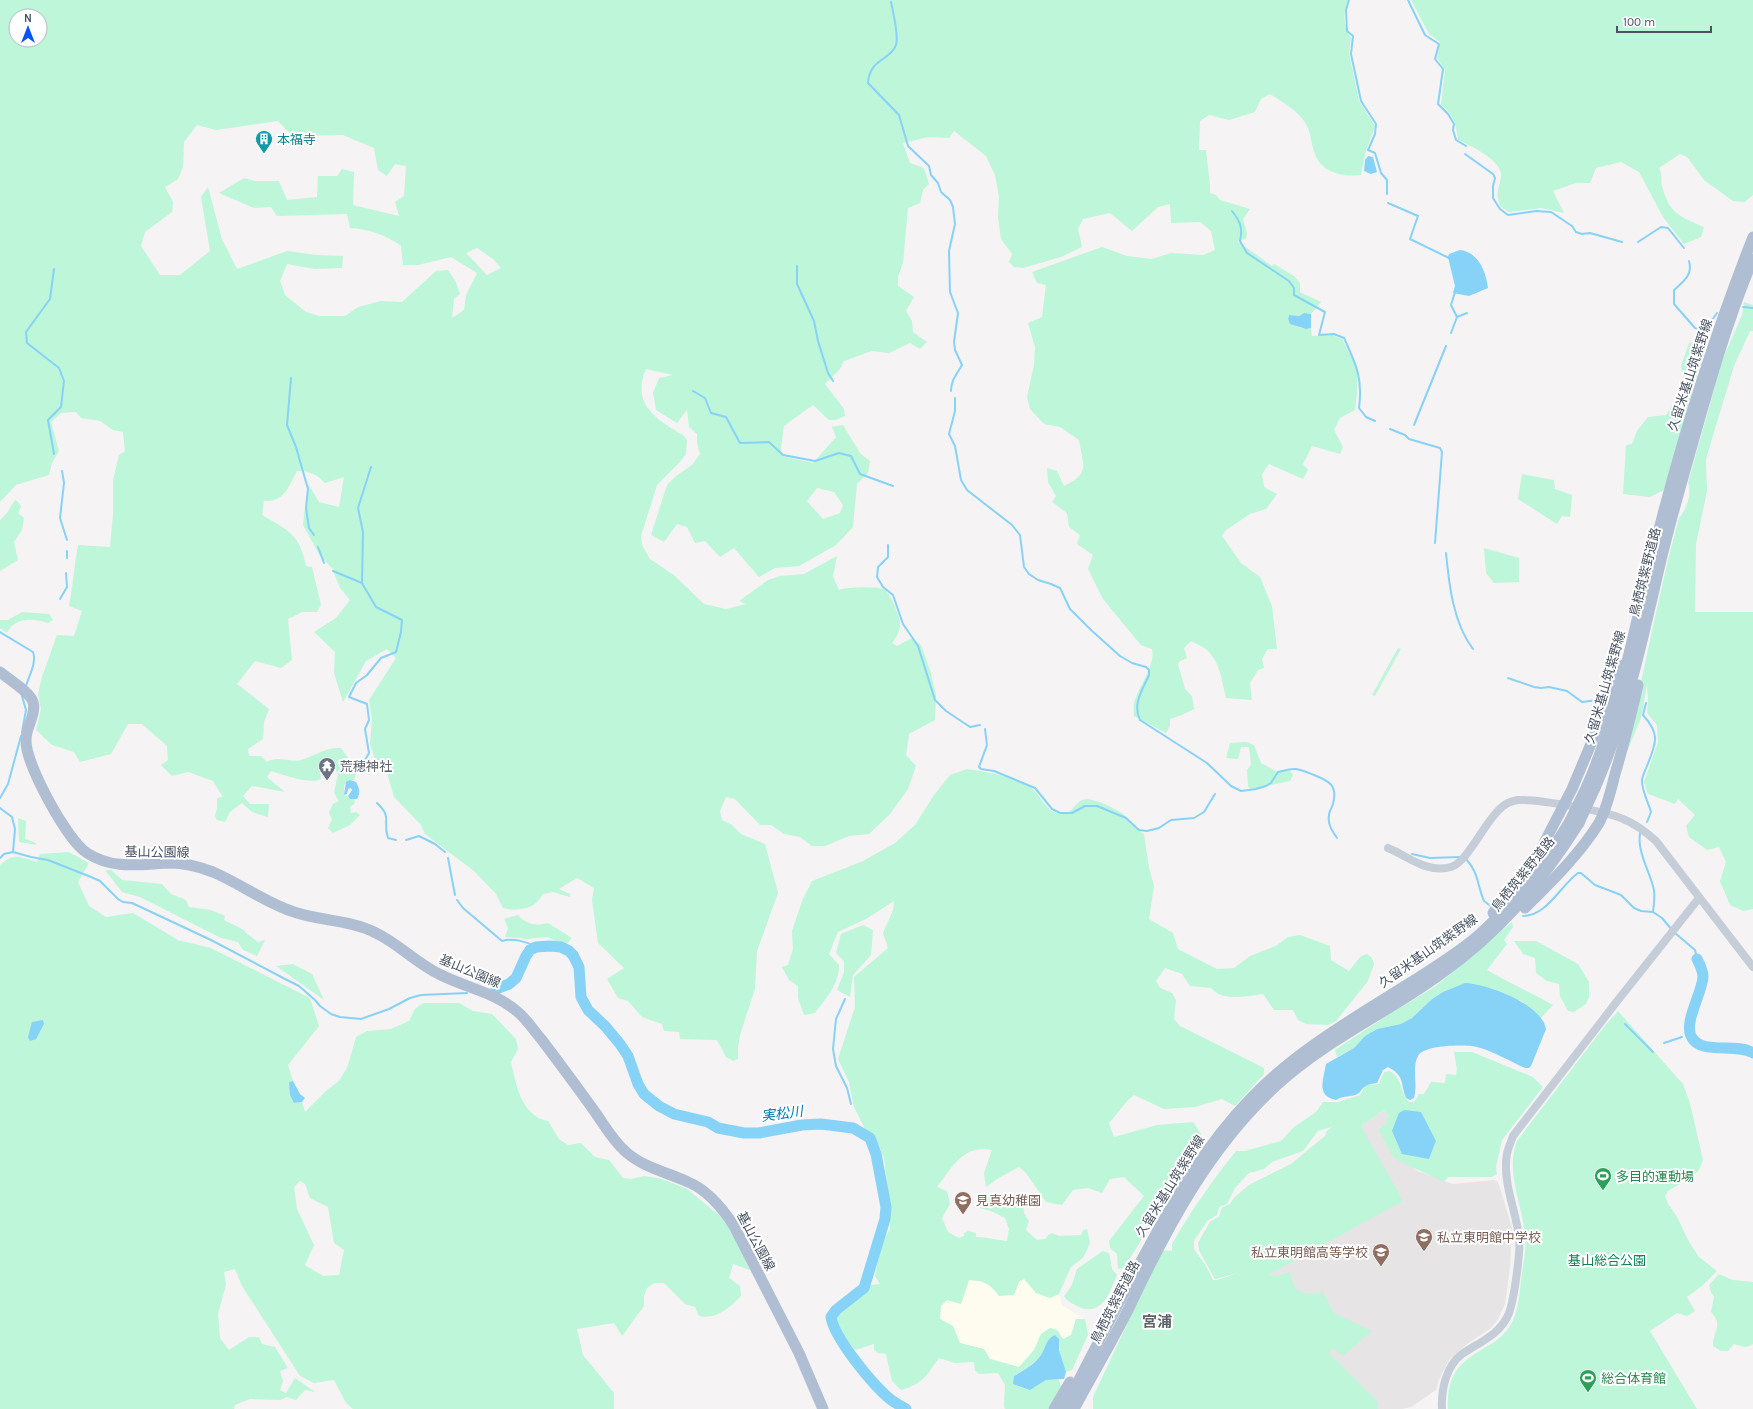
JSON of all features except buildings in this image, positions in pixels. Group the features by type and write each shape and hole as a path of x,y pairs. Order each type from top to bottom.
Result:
{"main road":[{"name":"久留米基山筑紫野線","path":"1647,600 1691,413 1730,295 1753,237"},
{"name":"鳥栖筑紫野道路","path":"1074,1409 1187,1196 1210,1161 1255,1106 1282,1080 1321,1050 1438,976 1515,911 1560,852 1591,787 1606,764 1624,710 1647,600 1661,559 1704,401 1740,289 1753,259"},
{"path":"1483,937 1495,910 1524,874 1542,847 1563,806 1596,732 1647,600"},
{"path":"1483,937 1517,915 1552,882 1583,846 1603,813 1625,741 1638,688 1649,633 1647,600"},
{"name":"基山公園線","path":"0,672 27,694 33,702 34,710 25,738 31,763 65,827 77,845 86,852 98,859 112,864 127,866 171,863 192,865 240,884 291,911 318,919 365,928 379,934 431,970 452,980 491,994 507,1003 517,1011 534,1029 613,1139 625,1152 645,1165 691,1183 713,1199 727,1215 799,1353 823,1409"},
{"name":"久留米基山筑紫野線","path":"1064,1409 1156,1233 1202,1157 1252,1096 1304,1051 1432,968 1483,937"},
{"path":"1082,1409 1128,1308"},
{"path":"1054,1409 1113,1313"}],"street":[{"path":"1388,848 1418,864 1432,867 1451,867 1462,858 1495,813 1503,806 1513,801 1520,800 1603,813 1622,818 1640,827 1656,841 1753,967"},
{"path":"1442,1409 1444,1384 1449,1370 1461,1355 1499,1329 1509,1313 1520,1248 1505,1170 1507,1152 1513,1136 1699,898"}],"shaded area":[{"path":"1384,1110 1388,1115 1386,1124 1378,1129 1417,1171 1453,1184 1494,1180 1498,1182 1512,1227 1510,1268 1505,1304 1498,1319 1491,1328 1467,1344 1449,1360 1438,1382 1436,1390 1411,1407 1402,1409 1372,1409 1239,1272 1215,1279 1199,1250 1198,1243 1210,1222 1219,1217 1222,1208 1230,1204 1234,1198 1249,1185 1291,1164 1325,1136 1327,1131 1361,1126"},
{"path":"1024,1279 1050,1298 1059,1294 1062,1305 1085,1319 1076,1319 1071,1335 1063,1339 1057,1330 1050,1328 1041,1334 1034,1350 1019,1367 990,1359 984,1349 960,1343 953,1326 940,1319 941,1306 947,1300 961,1304 969,1280 983,1281 992,1287 1014,1295 1019,1282"}],"green space":[{"path":"0,0 1348,0 1345,10 1345,25 1351,38 1349,53 1359,101 1375,126 1366,150 1361,175 1340,174 1328,170 1323,166 1315,154 1309,131 1303,119 1290,107 1270,94 1261,99 1255,112 1229,120 1209,115 1200,121 1199,150 1206,150 1210,193 1216,195 1220,200 1250,209 1243,219 1247,233 1246,239 1237,241 1272,266 1274,264 1294,276 1300,283 1300,292 1321,302 1311,314 1304,313 1299,316 1289,315 1288,319 1292,324 1298,327 1311,328 1312,336 1332,335 1342,339 1357,368 1357,394 1355,410 1340,418 1334,430 1343,447 1340,454 1312,446 1303,464 1308,470 1303,479 1269,464 1262,474 1264,487 1277,494 1266,509 1250,514 1226,530 1222,536 1241,563 1260,577 1272,606 1277,649 1268,649 1262,659 1264,668 1258,670 1250,683 1252,700 1226,698 1220,674 1213,657 1205,649 1191,641 1184,648 1187,658 1180,661 1178,664 1185,689 1192,696 1194,709 1170,719 1170,726 1166,733 1134,716 1134,703 1149,669 1153,655 1152,649 1141,645 1103,599 1088,569 1093,555 1077,544 1080,535 1069,527 1067,513 1052,502 1056,496 1048,482 1047,468 1057,471 1064,486 1078,477 1082,473 1083,468 1079,440 1060,427 1044,424 1030,409 1027,397 1034,365 1035,347 1028,323 1042,317 1046,285 1037,283 1032,272 1102,247 1127,256 1152,259 1171,253 1203,255 1215,250 1211,231 1200,222 1171,223 1170,204 1158,207 1132,231 1110,213 1083,219 1078,229 1082,247 1061,257 1023,268 1014,267 1009,262 1012,254 1001,239 998,218 999,197 995,175 986,156 954,131 949,138 929,137 903,143 910,163 924,168 929,184 923,190 920,203 908,208 903,263 898,277 898,286 914,297 906,311 912,321 913,332 927,342 920,349 910,343 889,353 872,351 844,361 840,369 825,384 844,409 845,416 836,420 829,420 813,405 784,426 781,449 782,456 813,463 836,437 832,427 843,425 860,453 870,461 868,473 857,484 853,527 836,545 799,566 775,568 759,577 734,548 720,557 705,541 695,543 687,527 677,524 664,542 651,535 667,485 676,476 692,465 700,454 697,443 697,434 689,427 687,410 677,423 656,410 653,393 659,378 673,375 646,369 642,381 644,401 655,416 683,435 687,440 686,454 657,485 641,536 642,545 650,559 675,576 704,604 726,609 746,604 739,601 768,580 780,576 804,574 837,556 833,576 839,590 869,587 885,590 887,592 894,605 900,623 897,636 892,643 897,646 912,638 921,645 930,670 936,695 935,720 909,734 906,755 916,766 908,789 890,814 869,834 849,836 825,846 812,846 800,837 784,834 771,825 760,825 735,799 726,797 720,811 722,820 732,825 741,834 765,844 778,893 757,951 755,989 740,1035 738,1059 733,1061 726,1057 717,1040 680,1039 679,1032 664,1031 662,1024 642,1017 628,1001 618,998 607,979 624,968 598,943 592,900 594,888 577,878 559,889 570,894 570,897 553,892 543,894 534,905 530,907 516,910 503,908 496,894 474,871 425,834 421,825 394,797 384,763 375,760 370,744 372,719 369,700 396,658 387,649 366,661 343,702 334,673 335,652 314,632 336,618 350,600 340,588 332,568 320,556 303,525 308,484 319,502 339,507 344,477 325,483 319,477 312,474 297,471 288,488 281,496 271,501 264,501 262,515 292,534 300,546 306,566 312,567 321,605 317,612 302,612 288,619 292,660 281,668 255,661 237,684 269,709 264,722 263,739 248,749 249,756 261,756 267,762 275,759 297,761 325,750 341,748 357,771 354,780 350,780 344,785 344,795 354,799 355,803 350,807 351,813 356,812 360,815 350,825 333,833 328,828 332,820 329,812 333,804 339,801 334,793 338,774 335,768 327,766 320,770 321,779 316,781 297,779 271,771 267,777 285,792 252,786 243,796 250,804 269,804 268,817 252,812 242,803 230,812 225,822 217,820 215,816 217,798 223,797 213,781 188,772 172,776 161,765 168,760 167,746 142,724 128,724 111,754 80,762 74,752 52,745 36,730 41,709 38,694 42,677 57,635 74,636 82,611 69,606 78,545 110,547 113,514 113,480 119,455 125,451 123,432 113,430 100,421 81,418 76,412 61,413 51,422 59,451 52,463 49,475 16,485 0,502","holes":["278,121 292,136 343,135 374,148 378,170 387,176 395,164 406,166 404,196 395,202 399,216 353,205 354,172 342,169 337,176 318,176 317,197 287,200 279,181 255,181 244,178 219,193 254,208 271,207 277,216 347,214 350,228 377,233 401,246 403,265 418,265 451,257 477,273 466,295 464,310 452,318 454,299 460,294 456,282 448,270 436,271 402,302 381,301 358,307 345,316 319,316 306,312 285,295 280,281 287,264 314,269 342,268 343,256 317,255 287,251 237,269 222,239 208,187 201,197 210,251 180,275 160,275 141,246 145,232 172,212 173,202 165,187 178,179 183,167 184,142 197,125 216,130","477,248 493,259 501,268 487,275 466,253","817,488 834,492 843,505 840,513 823,519 807,501"]},
{"path":"1411,0 1753,0 1753,195 1745,202 1733,201 1704,180 1687,157 1680,154 1659,168 1662,186 1672,208 1682,217 1704,227 1701,237 1684,244 1663,217 1639,172 1621,162 1596,168 1590,183 1576,183 1553,191 1564,213 1541,208 1509,212 1500,206 1498,193 1501,176 1497,165 1485,154 1458,140 1454,120 1449,112 1441,105 1445,70 1437,58 1440,42 1429,34"},
{"path":"1744,302 1753,305 1753,331 1750,331 1734,366 1706,459 1707,491 1696,544 1695,612 1753,612 1753,909 1743,911 1730,905 1720,881 1726,862 1719,847 1707,850 1689,837 1686,826 1695,815 1678,799 1675,804 1648,794 1644,782 1658,742 1657,725 1647,713 1647,685 1641,718 1623,761 1671,548 1679,518 1689,497 1688,483 1722,361 1742,315"},
{"path":"1708,338 1664,490 1650,497 1623,494 1626,445 1632,444 1637,431 1648,417 1666,415 1685,385 1681,366 1689,343"},
{"path":"1522,474 1554,480 1555,489 1572,495 1570,517 1562,516 1557,524 1518,499"},
{"path":"15,500 21,507 18,513 24,518 22,530 14,542 18,560 0,571 0,520 7,513"},
{"path":"1484,548 1519,558 1519,582 1494,583 1486,573"},
{"path":"22,612 49,614 53,620 48,623 37,620 19,621 10,628 7,633 0,628 0,620 8,620"},
{"path":"1398,648 1401,649 1375,696 1372,695"},
{"path":"1246,742 1254,745 1261,763 1276,771 1290,771 1293,775 1290,781 1251,789 1248,786 1247,770 1251,765 1249,747 1241,747 1238,759 1226,758 1230,743"},
{"path":"967,769 999,775 1029,786 1037,793 1047,807 1055,813 1064,814 1070,812 1079,802 1086,799 1102,803 1122,813 1144,834 1149,868 1154,886 1149,919 1173,933 1178,949 1217,969 1234,968 1250,956 1276,946 1288,937 1300,935 1330,946 1331,960 1349,971 1360,957 1367,954 1372,958 1374,964 1368,981 1336,1021 1328,1025 1306,1024 1298,1020 1293,1010 1274,1010 1263,994 1228,997 1211,988 1190,986 1182,974 1165,968 1156,981 1160,988 1172,993 1176,1000 1174,1019 1180,1026 1264,1068 1264,1074 1235,1106 1222,1099 1195,1107 1164,1109 1134,1095 1109,1123 1114,1137 1157,1125 1193,1122 1205,1140 1173,1191 1165,1196 1165,1203 1154,1224 1140,1224 1143,1237 1124,1268 1118,1269 1117,1254 1110,1248 1109,1241 1144,1196 1124,1177 1110,1179 1102,1193 1088,1188 1073,1190 1062,1205 1046,1202 1026,1173 1019,1167 986,1187 984,1173 992,1150 982,1149 973,1151 966,1154 953,1165 937,1187 947,1191 950,1204 942,1218 948,1232 959,1238 964,1236 964,1233 968,1231 976,1233 976,1237 1007,1241 1009,1229 1005,1218 991,1211 980,1208 981,1195 1001,1198 1005,1195 1023,1205 1024,1213 1029,1221 1026,1230 1037,1240 1045,1239 1052,1233 1059,1236 1081,1235 1083,1230 1087,1229 1090,1242 1087,1250 1083,1258 1071,1267 1059,1294 1050,1298 1036,1293 1024,1279 1019,1282 1014,1295 999,1296 986,1284 979,1281 969,1280 961,1304 947,1300 941,1306 940,1319 953,1326 960,1343 984,1349 990,1359 1019,1367 1034,1350 1041,1334 1050,1328 1057,1330 1063,1339 1071,1335 1076,1319 1085,1319 1088,1335 1072,1370 1066,1372 1064,1368 1059,1348 1059,1339 1049,1339 1039,1357 1031,1365 1014,1376 1030,1390 1046,1380 1059,1380 1061,1387 1048,1409 1005,1409 1005,1385 998,1373 980,1374 975,1371 974,1362 955,1363 939,1358 919,1382 901,1390 892,1381 886,1354 878,1353 874,1350 874,1344 855,1350 837,1328 829,1327 828,1314 834,1306 862,1286 880,1284 875,1276 881,1244 890,1229 890,1206 884,1158 880,1148 867,1133 854,1107 849,1082 838,1059 855,1007 854,977 888,948 883,933 893,910 894,901 866,919 838,932 829,954 839,965 837,979 831,991 815,1013 804,1015 798,998 798,986 789,980 782,967 788,965 793,949 792,931 802,901 812,881 863,861 895,843 915,825 934,795 950,775"},
{"path":"18,818 26,821 25,839 34,842 37,845 19,842"},
{"path":"69,852 89,863 78,882 89,906 106,917 133,913 178,940 211,948 310,998 319,1026 288,1065 293,1081 289,1082 294,1103 302,1102 305,1112 327,1090 339,1081 347,1068 356,1037 367,1031 391,1029 409,1021 415,1009 423,1003 459,1003 473,1011 492,1014 516,1039 518,1049 511,1062 521,1098 532,1113 539,1118 548,1121 559,1139 568,1145 581,1143 595,1157 609,1160 623,1178 631,1179 644,1176 662,1179 687,1189 719,1215 733,1233 750,1270 733,1264 729,1278 740,1286 741,1296 727,1309 717,1315 705,1317 699,1316 695,1307 685,1304 664,1283 654,1283 647,1288 644,1296 644,1306 622,1336 614,1323 577,1329 583,1355 614,1393 614,1409 353,1409 346,1403 334,1380 314,1383 300,1376 242,1286 235,1269 224,1272 226,1285 218,1314 220,1338 229,1350 249,1337 259,1337 262,1344 275,1347 288,1368 280,1371 283,1381 280,1390 286,1393 295,1378 315,1392 305,1390 296,1400 287,1397 280,1400 250,1399 235,1405 234,1409 0,1409 0,865 9,858 14,857 22,857 37,862 40,854","holes":["300,1181 305,1184 310,1198 328,1207 334,1243 344,1250 339,1275 323,1276 305,1265 314,1245 297,1209 294,1187"]},
{"path":"105,870 111,870 122,880 162,884 171,894 186,900 189,907 211,910 225,916 224,920 244,930 258,942 265,940 257,956 243,950 238,942 221,938 140,897 122,892"},
{"path":"518,915 528,923 548,923 572,938 566,945 547,937 528,939 505,937 508,928 504,919"},
{"path":"1512,922 1513,927 1504,940 1507,944 1487,970 1553,1005 1541,1018 1520,1000 1431,1000 1412,1018 1401,1024 1377,1029 1365,1036 1354,1048 1337,1057 1335,1050 1436,986"},
{"path":"863,925 873,930 871,955 853,975 850,997 837,990 844,972 844,961 836,953 841,934"},
{"path":"1514,941 1536,941 1578,964 1589,982 1589,997 1586,1004 1574,1012 1568,1011 1560,996 1559,984 1547,981 1536,973 1535,958 1523,954"},
{"path":"293,964 312,974 324,1000 276,966"},
{"name":"基山総合公園","path":"1618,1011 1683,1084 1690,1103 1703,1160 1699,1170 1693,1176 1668,1191 1665,1196 1689,1242 1699,1257 1717,1271 1702,1286 1687,1297 1695,1311 1687,1316 1677,1313 1650,1331 1697,1409 1448,1409 1449,1388 1455,1373 1464,1362 1498,1339 1508,1329 1515,1315 1526,1245 1523,1222 1513,1176 1514,1153 1517,1141 1604,1027"},
{"path":"1454,1052 1472,1052 1533,1077 1543,1087 1502,1140 1496,1167 1497,1174 1492,1177 1448,1177 1444,1182 1399,1161 1392,1155 1378,1129 1386,1124 1388,1115 1384,1110 1361,1126 1403,1201 1268,1275 1277,1276 1290,1272 1294,1285 1300,1292 1310,1294 1323,1292 1334,1313 1372,1331 1343,1356 1333,1348 1329,1353 1378,1402 1377,1409 1093,1409 1093,1397 1162,1250 1172,1251 1172,1244 1187,1220 1210,1185 1236,1151 1245,1151 1281,1141 1294,1127 1316,1112 1323,1102 1338,1102 1360,1095 1366,1085 1379,1084 1384,1072 1390,1071 1397,1078 1406,1098 1409,1102 1414,1102 1419,1094 1424,1094 1431,1082 1445,1083 1446,1074 1456,1075 1457,1070","holes":["1421,1113 1436,1141 1429,1159","1332,1127 1327,1131 1325,1136 1291,1164 1249,1185 1234,1198 1230,1204 1222,1208 1219,1217 1210,1222 1198,1243 1199,1250 1215,1279 1238,1273 1213,1280 1206,1266 1194,1249 1194,1241 1207,1221 1217,1215 1219,1207 1227,1204 1235,1188 1249,1173 1264,1169 1272,1162 1303,1151 1318,1131"]},
{"path":"1103,1251 1109,1253 1112,1269 1117,1275 1108,1295 1100,1305 1087,1309 1079,1307 1064,1296 1072,1285 1077,1269"},
{"path":"1719,1274 1733,1280 1753,1282 1753,1344 1751,1346 1744,1347 1734,1344 1728,1351 1721,1351 1713,1346 1717,1321 1711,1312 1714,1297 1709,1285"}],"water":[{"path":"1368,156 1373,157 1377,172 1371,174 1364,171 1365,160"},
{"path":"1460,250 1472,254 1480,263 1488,288 1469,296 1453,293 1455,286 1448,257 1449,254"},
{"path":"1304,313 1311,314 1311,328 1306,329 1290,324 1288,319 1289,315 1299,316"},
{"path":"350,780 356,782 358,786 359,792 357,799 350,799 348,796 352,790 351,788 348,789 347,794 344,795 346,782"},
{"path":"1465,983 1486,987 1512,997 1535,1011 1542,1020 1546,1029 1529,1068 1525,1068 1477,1047 1445,1046 1421,1052 1418,1056 1415,1064 1415,1093 1414,1098 1410,1100 1406,1098 1400,1077 1388,1067 1383,1070 1377,1083 1367,1085 1358,1094 1336,1100 1325,1095 1322,1086 1326,1064 1354,1048 1365,1036 1377,1029 1401,1024 1412,1018 1431,1000 1443,992"},
{"path":"43,1020 44,1024 36,1039 30,1041 28,1037 32,1022"},
{"path":"293,1081 300,1094 305,1098 302,1102 294,1103 290,1095 289,1082"},
{"path":"1404,1110 1421,1112 1436,1141 1429,1159 1402,1154 1392,1131 1399,1113"},
{"path":"1055,1335 1059,1339 1059,1350 1066,1372 1064,1379 1046,1380 1030,1390 1013,1384 1014,1376 1035,1362 1041,1355 1050,1338"}],"waterway":[{"path":"1349,0 1346,10 1347,31 1353,36 1351,54 1361,101 1376,124 1375,134 1368,150 1375,153 1381,173 1387,180 1387,194"},
{"path":"1408,0 1425,35 1439,44 1435,59 1443,69 1438,104 1448,114 1454,124 1453,130 1456,140 1466,146"},
{"path":"891,2 896,30 896,45 890,54 876,64 872,69 869,75 868,83 899,115 908,146 929,166 931,175 938,183 941,192 950,200 953,207 955,224 949,251 950,292 958,313 954,342 955,350 962,365 953,380 951,391"},
{"path":"1465,154 1493,174 1495,178 1493,198 1500,209 1508,215 1536,211 1551,212 1572,226 1576,232 1582,234 1590,233 1622,242"},
{"path":"1388,203 1418,216 1410,239 1449,258"},
{"path":"1232,211 1240,225 1240,241 1247,253 1289,281 1294,288 1294,295 1325,312 1319,335 1334,334 1344,338 1358,372 1360,388 1359,408 1366,417 1375,421"},
{"path":"1638,242 1661,227 1668,228 1684,248"},
{"path":"1689,261 1689,274 1674,290 1674,304 1695,328 1699,329 1706,327 1717,313"},
{"path":"797,266 797,284 814,321 818,341 828,373 833,381"},
{"path":"54,269 50,299 26,332 27,343 59,368 64,381 61,407 48,420 54,454"},
{"path":"1455,292 1451,305 1457,317"},
{"path":"1743,307 1753,308"},
{"path":"1451,333 1457,317 1467,313"},
{"path":"1414,425 1446,346"},
{"path":"291,378 287,425 296,447 308,489 306,508 309,528 314,535"},
{"path":"693,391 705,398 711,413 726,417 740,443 769,442 783,455 815,461 839,453 851,456 860,474 893,486"},
{"path":"955,398 955,411 949,434 955,446 961,480 967,490 1012,525 1020,535 1024,567 1029,574 1038,580 1060,588 1070,609 1091,630 1120,656 1132,663 1146,667 1149,670 1149,675 1141,691 1138,702 1137,708 1140,720 1207,763 1231,786 1241,791 1266,786 1271,783 1278,772 1289,769 1300,770 1324,779 1331,785 1334,792 1333,804 1329,812 1329,822 1337,838"},
{"path":"1390,429 1405,435 1409,439 1440,448 1442,452 1435,543"},
{"path":"360,769 369,753 365,729 369,720 367,704 349,697 356,683 367,675 381,658 396,652 401,632 402,620 376,607 362,583 363,532 358,508 371,467"},
{"path":"62,471 64,483 60,518 67,540"},
{"path":"888,545 888,557 878,567 877,577 883,587 893,595 903,624 918,646 935,700 946,711 970,727 980,725"},
{"path":"318,547 324,563"},
{"path":"67,551 67,558"},
{"path":"1446,553 1456,615 1466,639 1473,649"},
{"path":"333,571 362,583"},
{"path":"60,599 67,587 66,573"},
{"path":"0,632 33,652 33,665 26,686"},
{"path":"1508,678 1534,687 1549,687 1567,691 1582,702 1598,700"},
{"path":"22,696 26,710 22,732"},
{"path":"1646,703 1643,715 1649,722 1655,734 1653,751 1642,779 1643,789 1651,812 1647,822"},
{"path":"985,729 987,745 979,767 981,769 994,771 1035,788 1052,809 1060,813 1072,813 1085,806 1097,806 1126,818 1139,830 1147,831 1159,828 1171,820 1194,818 1204,812 1215,794"},
{"path":"0,798 8,784 21,736"},
{"path":"377,803 385,812 386,832 388,838 396,840"},
{"path":"0,808 12,817 15,829 13,852"},
{"path":"1640,833 1640,848 1654,890 1653,912"},
{"path":"406,840 419,836 435,844 445,852"},
{"path":"0,858 4,854 13,852 48,860 100,881 123,902 132,903 211,940 299,986 320,1006 331,1014 340,1017 361,1019 389,1009 410,998 421,995 467,993"},
{"path":"1412,854 1430,858 1460,857"},
{"path":"448,858 455,895"},
{"path":"1466,859 1476,874 1484,901 1492,907"},
{"path":"1523,916 1532,915 1546,906 1571,879 1578,873 1581,873 1595,885 1621,895 1634,908 1641,911 1653,912 1662,918 1672,930"},
{"path":"457,900 463,908 502,941 519,941 536,947"},
{"path":"1675,933 1695,950 1697,959"},
{"name":"実松川","path":"496,989 509,984 516,978 530,950 536,947 561,947 573,955 579,967 581,997 588,1010 605,1026 620,1044 628,1056 638,1084 644,1094 659,1106 674,1114 708,1122 718,1128 744,1133 759,1133 802,1125 821,1124 853,1128 870,1138 876,1154 886,1207 885,1219 864,1288 836,1310 831,1317 839,1337 855,1361 890,1399 906,1409"},
{"path":"1697,959 1702,970 1703,977 1691,1015 1689,1030 1691,1036 1702,1046 1746,1050 1753,1053"},
{"path":"845,999 836,1019 833,1049 836,1066 847,1088 851,1104"},
{"path":"1625,1024 1653,1052"},
{"path":"1664,1043 1682,1037"}],"place":[{"name":"本福寺","path":"264,154"},
{"name":"荒穂神社","path":"327,781"},
{"name":"多目的運動場","path":"1603,1191"},
{"name":"見真幼稚園","path":"963,1215"},
{"name":"私立東明館中学校","path":"1424,1252"},
{"name":"私立東明館高等学校","path":"1381,1267"},
{"name":"総合体育館","path":"1588,1393"}],"district":[{"name":"宮浦","path":"1157,1322"}]}
